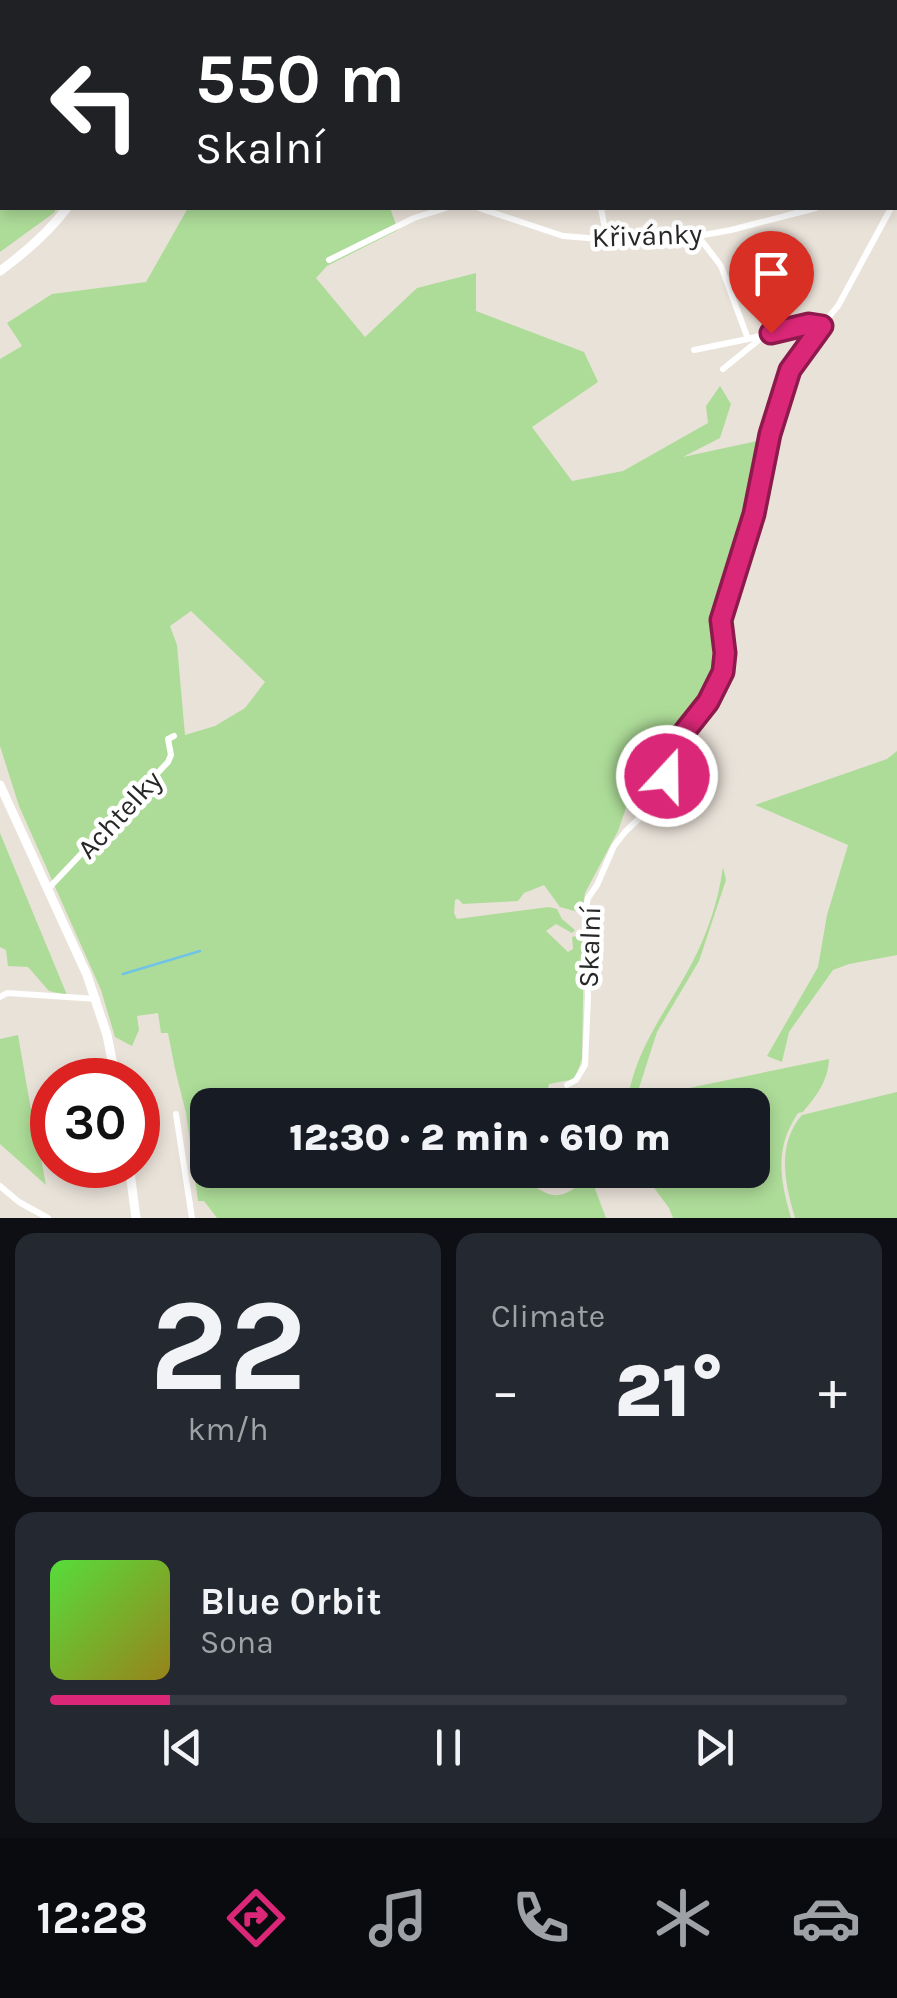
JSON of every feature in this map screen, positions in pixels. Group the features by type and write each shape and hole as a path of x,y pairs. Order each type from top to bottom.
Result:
{"street":[{"path":"0,271 30,249 66,210"},
{"path":"329,260 414,218 440,210"},
{"name":"Křivánky","path":"485,210 564,236 607,240 698,236 808,210"},
{"path":"601,210 607,240"},
{"name":"Skalní","path":"567,1086 576,1080 584,1065 588,898 614,846 664,789 670,750 718,685 725,663 721,620 754,514 770,434 790,370 838,306 890,210"},
{"path":"698,236 721,266 748,339"},
{"path":"694,350 809,324 822,326"},
{"path":"723,369 764,335"},
{"name":"Achtelky","path":"48,889 168,762 168,740 174,736"},
{"path":"0,785 97,1000 111,1058"},
{"path":"0,996 7,993 97,1000"},
{"path":"176,1114 192,1218"},
{"path":"0,1186 18,1202 48,1218"},
{"path":"131,1188 136,1218"}],"green space":[{"path":"0,210 55,210 55,212 0,252"},
{"path":"187,210 391,210 398,230 327,266 316,278 365,337 417,288 476,273 476,311 584,352 598,382 532,427 572,481 623,471 708,423 706,406 720,386 731,404 720,438 683,457 766,439 752,511 718,618 724,658 721,672 702,705 693,716 688,712 636,779 618,831 585,893 582,913 560,907 544,885 524,893 518,901 463,904 455,900 457,919 557,909 575,930 572,933 556,924 546,931 568,952 573,949 572,937 584,941 582,1059 575,1079 549,1084 548,1088 190,1088 190,1142 168,1033 161,1033 158,1013 137,1016 139,1030 132,1046 115,1037 101,990 19,806 0,746 0,359 22,346 7,323 52,294 146,282","holes":["191,611 265,682 245,708 215,726 185,735 177,645 170,626"]},
{"path":"897,751 897,955 833,970 789,1032 782,1062 767,1056 818,967 827,915 848,845 755,805 887,759"},
{"path":"0,833 67,995 49,991 28,967 8,966 6,950 0,947"},
{"path":"723,867 726,880 699,961 657,1032 639,1088 630,1088 644,1048 692,963 715,905"},
{"path":"18,1035 30,1104 30,1171 0,1144 0,1039"},
{"path":"829,1059 821,1087 803,1112 798,1113 785,1139 781,1164 791,1218 673,1218 654,1188 770,1188 770,1088 689,1088"},
{"path":"897,1092 897,1218 795,1218 785,1165 789,1139 802,1115"},
{"path":"196,1188 538,1188 559,1195 575,1188 595,1188 606,1218 217,1218 204,1201 198,1201"}],"waterway":[{"path":"123,974 200,951"}],"route":[{"path":"667,776 670,750 708,702 723,672 721,620 754,514 770,434 790,370 822,326 812,323 771,333"}]}
